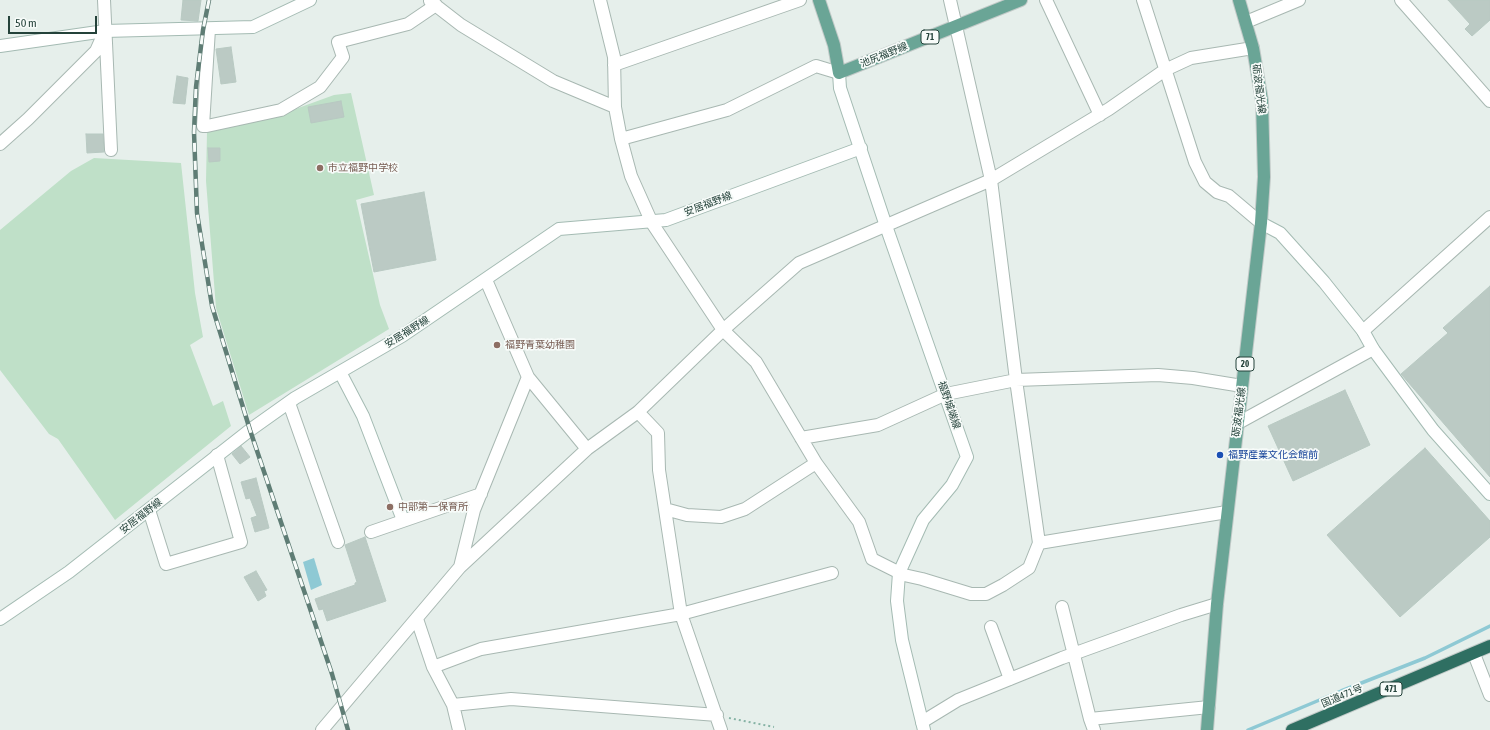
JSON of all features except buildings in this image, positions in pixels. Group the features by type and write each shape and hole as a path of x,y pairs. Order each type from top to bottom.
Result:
{"highway":[{"name":"国道471号","path":"1292,730 1490,646"}],"main road":[{"path":"819,0 834,45 839,73"},
{"name":"池尻福野線","path":"839,73 1021,0"},
{"name":"砺波福光線","path":"1207,730 1217,604 1261,223 1264,177 1262,101 1253,48 1239,0"}],"street":[{"path":"104,0 111,150"},
{"path":"0,46 105,31 253,27 310,0"},
{"path":"600,0 614,56 615,107 621,139 632,176 652,223 723,330 756,362 816,463 859,522 872,559 899,573 971,594 986,594 1003,585 1028,568 1039,543 1016,380 991,180 958,26 950,0"},
{"path":"614,65 800,0"},
{"path":"1046,0 1100,115"},
{"path":"1143,0 1195,162 1205,182 1217,192 1229,196 1261,223 1280,233 1324,282 1363,330 1373,349 1433,430 1490,494"},
{"path":"1246,22 1299,0"},
{"path":"1401,0 1490,101"},
{"path":"209,29 203,126 281,110 320,87 343,57 338,42 408,24 433,3 461,25 553,81 615,107"},
{"path":"0,144 28,119 96,51 105,31"},
{"path":"322,730 460,567 587,449 638,412 723,330 799,263 991,180 1100,115 1165,70 1191,58 1253,48"},
{"path":"621,139 727,110 816,66 839,73"},
{"name":"福野城端線","path":"839,73 840,88 886,226 967,457 952,485 923,520 899,573 897,601 902,640 923,726"},
{"name":"安居福野線","path":"0,619 69,572 217,455 289,403 402,336 559,229 652,223 666,220 861,148"},
{"path":"1363,330 1490,216"},
{"path":"486,280 528,377 587,449"},
{"path":"1238,423 1373,349"},
{"path":"340,372 363,416 403,520"},
{"path":"801,438 878,425 946,394 1016,380 1158,376 1193,378 1242,386"},
{"path":"460,567 474,510 528,377"},
{"path":"289,403 338,542"},
{"path":"638,412 658,433 659,470 681,614 721,730"},
{"path":"149,510 166,564 241,542 217,455"},
{"path":"665,509 687,515 721,517 744,509 816,463"},
{"path":"371,532 481,494"},
{"path":"1039,543 1227,512"},
{"path":"433,667 482,649 681,614 832,573"},
{"path":"923,726 958,700 1074,654 1181,615 1217,604"},
{"path":"1062,607 1092,724 1209,707"},
{"path":"417,619 433,667 453,705 459,730"},
{"path":"991,627 1010,679"},
{"path":"1474,654 1490,695"},
{"path":"453,705 511,699 716,715"}],"path":[{"path":"716,715 774,727"}],"green space":[{"path":"351,93 374,195 356,200 380,305 389,329 249,415 216,308 206,181 207,132 290,111 334,95"},
{"path":"94,158 181,163 195,293 203,337 190,345 213,406 223,401 231,426 115,520 58,439 49,434 0,370 0,230 71,171"}],"water":[{"path":"314,558 322,585 311,590 303,562"}],"waterway":[{"path":"1248,730 1425,658 1490,626"}],"railway":[{"path":"209,0 203,30 196,87 194,132 197,213 212,306 250,430 332,674 348,730"}],"place":[{"name":"市立福野中学校","path":"320,168"},
{"name":"福野青葉幼稚園","path":"497,345"},
{"name":"福野産業文化会館前","path":"1220,455"},
{"name":"中部第一保育所","path":"390,507"}]}
